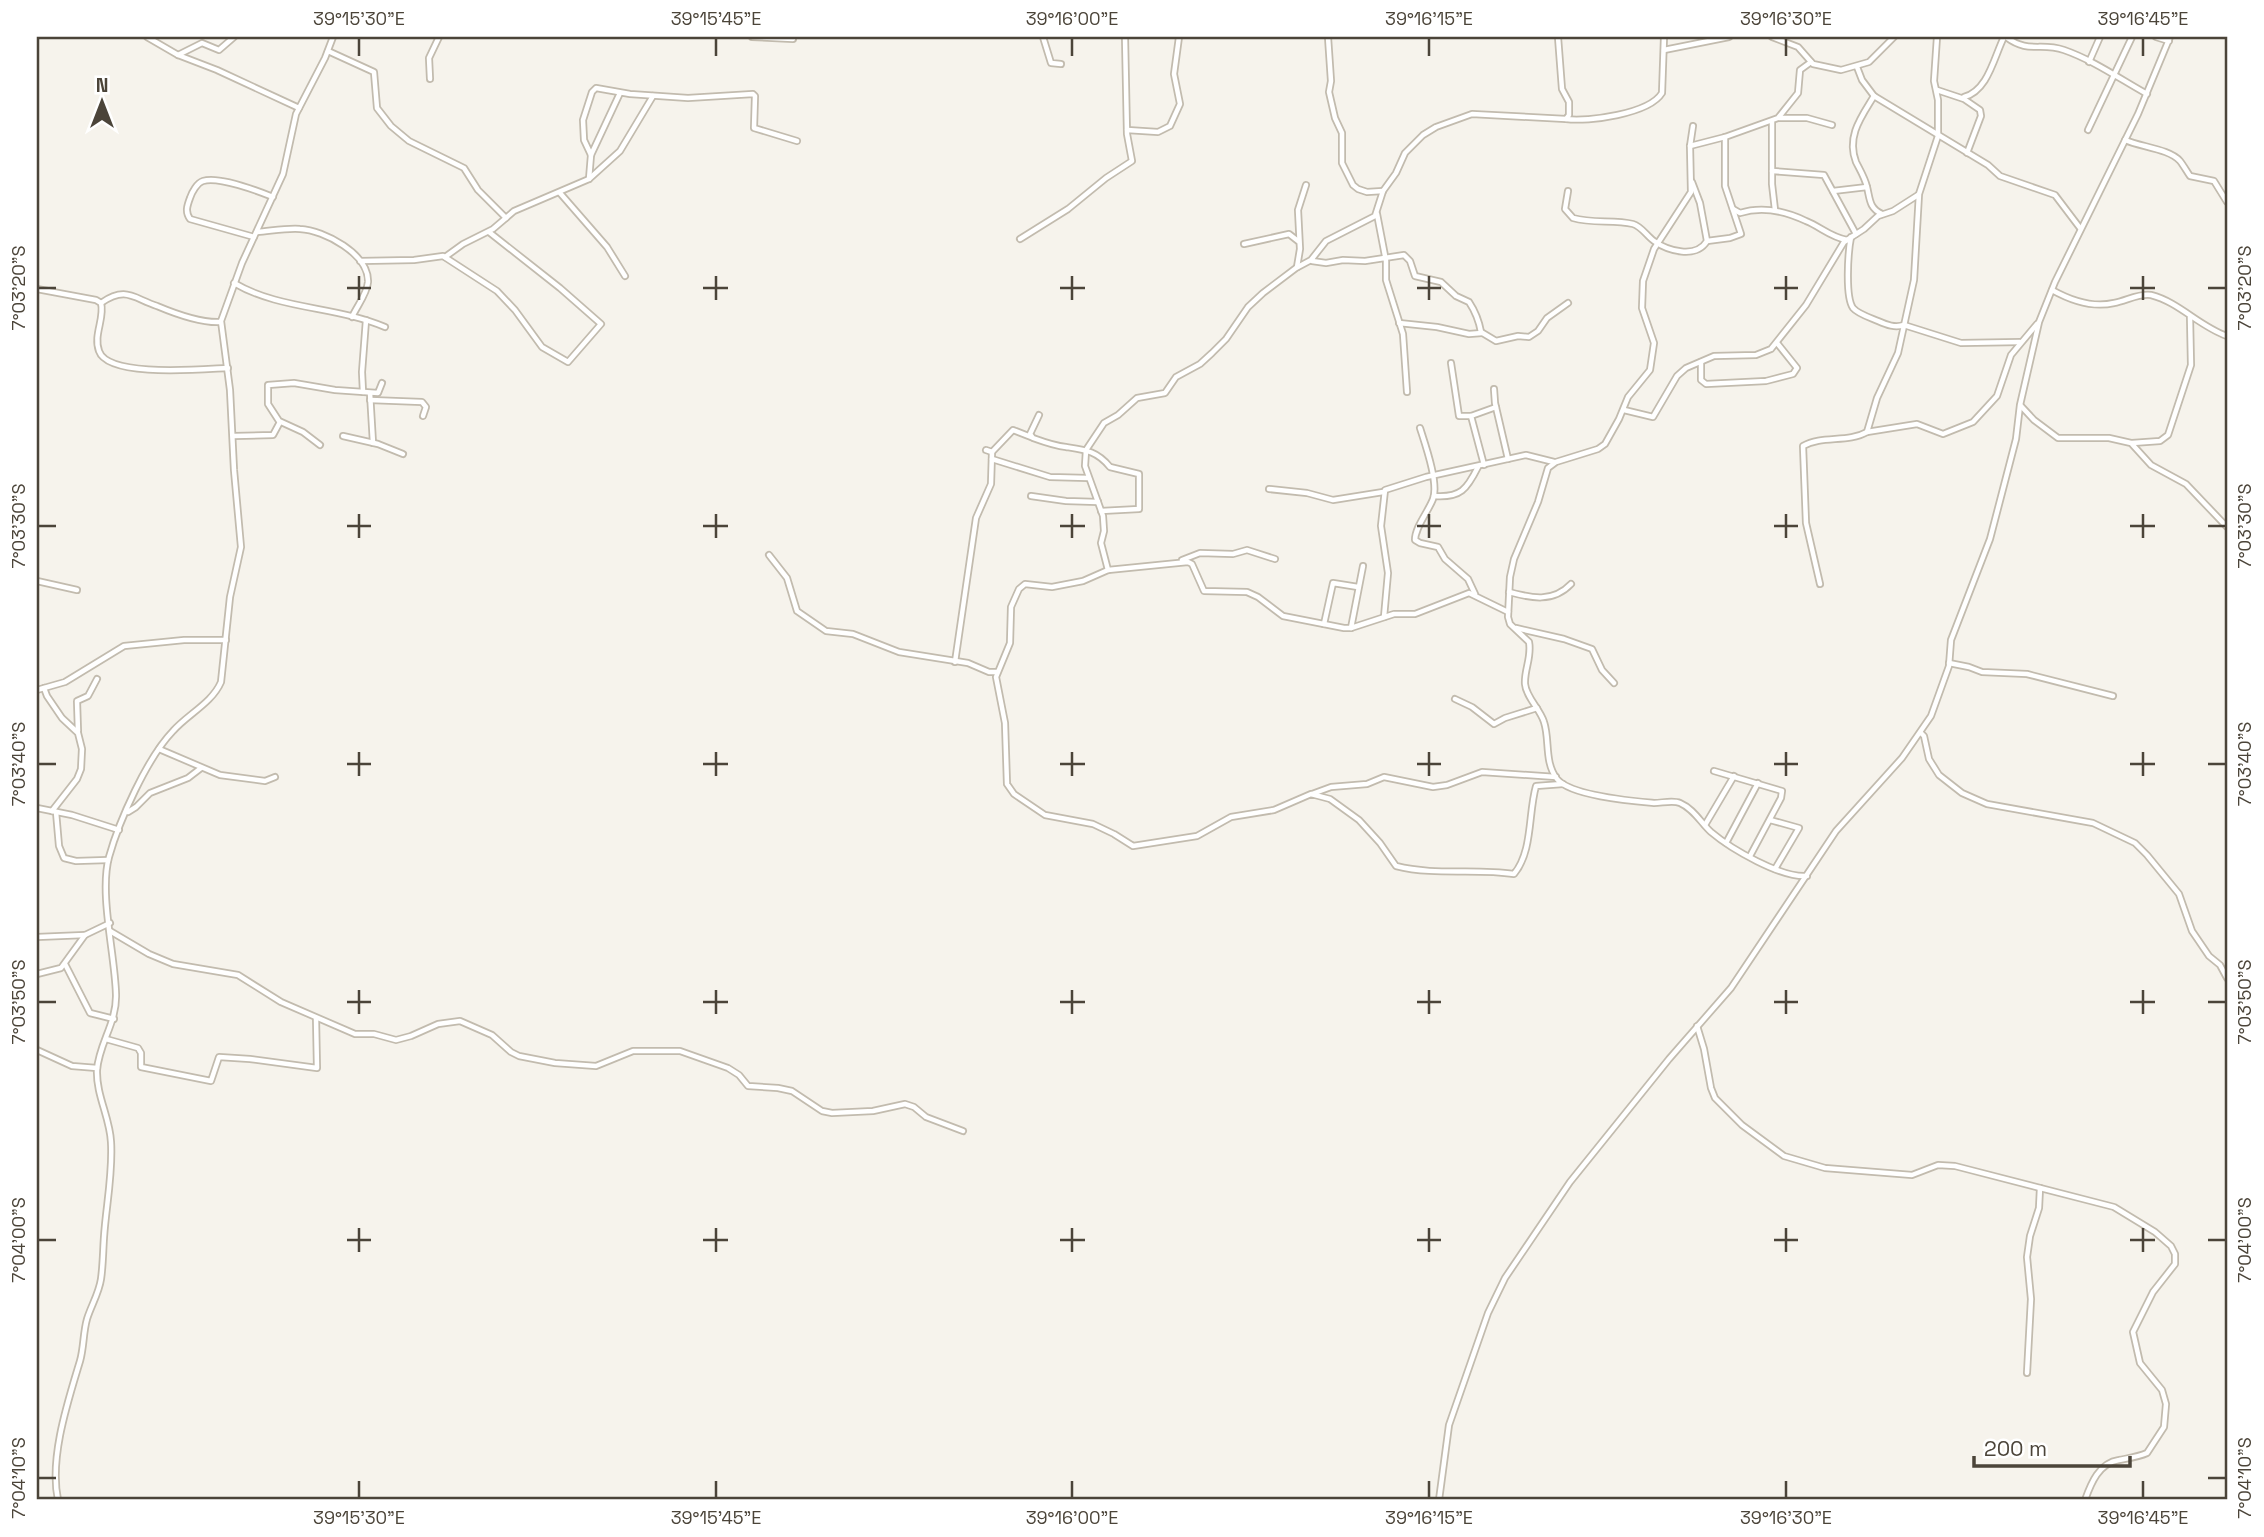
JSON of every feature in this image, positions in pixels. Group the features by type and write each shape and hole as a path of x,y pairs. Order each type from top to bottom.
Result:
{"street":[{"path":"147,37 177,55 217,70 299,108"},
{"path":"177,55 202,43 219,51 234,37"},
{"path":"58,1500 56,1466 69,1393 83,1347 86,1320 101,1283 110,1184 109,1123 97,1081 97,1068 116,1006 107,901 108,860 127,812 159,749 172,732 220,685 230,597 241,547 228,368 220,322 234,283 283,173 291,130 299,108 333,37"},
{"path":"430,79 429,59 439,37"},
{"path":"751,37 793,38"},
{"path":"1043,37 1051,63 1061,64"},
{"path":"1020,239 1068,209 1105,178 1132,161 1127,130 1125,37"},
{"path":"1127,130 1158,132 1170,126 1180,104 1174,74 1179,37"},
{"path":"1328,37 1331,79 1329,92 1335,118 1342,133 1342,163 1353,185 1358,189 1367,192 1383,191"},
{"path":"1558,37 1562,89 1569,102 1569,115 1566,119"},
{"path":"1407,392 1403,338 1386,280 1386,259 1377,214 1383,191 1409,148 1430,130 1464,116 1481,114 1584,121 1631,110 1658,99 1662,93 1664,37"},
{"path":"1664,50 1729,37"},
{"path":"1772,37 1798,47 1811,62 1841,70 1857,67 1874,58 1894,37"},
{"path":"1867,432 1877,398 1898,353 1916,266 1919,194 1938,136 1934,81 1937,37"},
{"path":"1962,97 1979,90 2005,37 2024,47 2054,47 2089,62 2147,94"},
{"path":"2089,62 2100,37"},
{"path":"2088,130 2132,37"},
{"path":"1439,1500 1449,1425 1488,1313 1505,1278 1570,1181 1731,988 1836,831 1902,758 1931,716 1949,663 1951,640 1990,539 2016,439 2020,405 2039,322 2081,229 2126,140 2170,39 2157,37"},
{"path":"328,51 374,72 376,108 391,126 409,141 466,169 478,190 506,218"},
{"path":"1778,118 1798,93 1800,70 1811,62"},
{"path":"1857,67 1862,80 1874,96 1990,166 2000,176 2055,195 2081,229"},
{"path":"591,155 583,131 583,120 592,92 599,88 620,93 688,98 753,94 754,128 797,141"},
{"path":"1936,90 1962,97 1976,105 1981,113 1967,153"},
{"path":"589,179 591,155 620,93"},
{"path":"360,261 445,257 463,244 489,232 514,211 589,179 620,151 653,95"},
{"path":"1874,96 1856,125 1854,138 1856,160 1871,206 1882,214"},
{"path":"1689,146 1725,137 1778,118 1807,117 1832,125"},
{"path":"1772,121 1775,210"},
{"path":"1693,126 1689,146 1692,181 1690,192 1646,268 1641,301 1654,340 1650,371 1628,397 1624,410 1601,447 1556,462 1546,471 1538,502 1515,555 1508,612 1510,622 1530,645 1525,685 1545,726 1548,755 1556,777 1563,784 1581,791 1637,802 1678,802 1692,811 1726,843 1776,869 1796,876 1808,876"},
{"path":"1568,191 1565,209 1572,217 1635,224 1658,244 1692,252 1707,242 1741,234 1725,185 1725,137"},
{"path":"2126,140 2171,154 2180,161 2190,176 2214,181 2227,202"},
{"path":"1772,171 1824,175 1851,236 1847,267 1850,281 1848,295 1853,308 1889,325 1904,325 1965,344 1980,341 2020,342"},
{"path":"273,197 206,180 199,183 193,192 187,210 190,219 255,235 294,229 312,231 334,239 360,261 366,273 368,285 352,317"},
{"path":"1692,181 1700,202 1707,242"},
{"path":"1297,268 1298,210 1306,185"},
{"path":"1833,191 1867,187"},
{"path":"560,193 607,247 625,276"},
{"path":"1624,410 1648,417 1655,416 1679,373 1714,356 1762,354 1777,343 1806,305 1836,253 1851,236 1882,214 1895,210 1919,194"},
{"path":"1732,208 1740,213 1752,209 1775,210 1808,221 1834,237 1851,236"},
{"path":"1108,570 1101,543 1104,527 1101,511 1085,467 1086,450 1106,421 1118,415 1140,396 1164,393 1176,376 1205,359 1226,339 1252,303 1311,260 1323,243 1377,214"},
{"path":"445,257 497,290 538,343 568,362 601,324 489,232"},
{"path":"1244,244 1287,234 1299,241"},
{"path":"1311,260 1330,263 1405,256 1415,276 1441,282 1456,296 1466,299 1483,333"},
{"path":"234,283 265,298 366,320 385,327"},
{"path":"37,289 101,303"},
{"path":"2052,290 2073,300 2090,303 2111,304 2138,296 2152,296 2227,336"},
{"path":"101,303 117,295 132,295 154,306 202,321 220,322"},
{"path":"101,303 98,349 111,364 174,369 228,368"},
{"path":"1399,323 1469,334 1483,333 1497,341 1518,336 1529,337 1538,331 1547,318 1568,303"},
{"path":"2020,405 2034,420 2058,438 2109,438 2131,443 2160,441 2168,435 2190,372 2190,317"},
{"path":"366,320 362,372 370,400 373,443"},
{"path":"1820,584 1806,523 1803,446 1822,439 1859,436 1867,432 1918,424 1942,434 1973,422 1999,393 2011,355 2039,322"},
{"path":"1701,361 1701,380 1706,384 1766,381 1791,375 1796,371 1796,364 1777,343"},
{"path":"1451,363 1458,414 1463,417 1471,416 1496,407"},
{"path":"320,445 302,431 280,422 268,404 266,389 270,384 294,383 379,392 382,383"},
{"path":"1494,389 1508,459"},
{"path":"370,400 422,402 426,407 423,416"},
{"path":"1032,437 1030,434 1039,415"},
{"path":"1434,496 1449,496 1462,491 1481,465 1471,416"},
{"path":"234,436 273,435 280,422"},
{"path":"1420,428 1427,448 1434,496 1426,517 1415,533 1415,540 1438,547 1445,559 1468,579 1475,595"},
{"path":"955,662 976,520 991,484 992,459 989,451 1013,430 1062,447 1086,450 1104,458 1108,466 1138,473 1139,509 1101,511"},
{"path":"343,436 403,454"},
{"path":"2131,443 2151,465 2186,484 2227,527"},
{"path":"1269,489 1307,493 1333,500 1383,492 1432,476 1530,455 1556,462"},
{"path":"992,459 1043,476 1088,478"},
{"path":"1383,492 1381,526 1388,570 1384,617"},
{"path":"1031,496 1098,502"},
{"path":"1178,562 1196,554 1233,554 1247,550 1275,559"},
{"path":"769,555 787,578 797,611 824,630 855,635 898,652 997,672"},
{"path":"1508,612 1468,594 1412,615 1397,613 1351,628 1324,624 1278,614 1248,592 1204,591 1191,563 1178,562 1108,570 1083,581 1052,587 1029,584 1021,586 1011,607 1010,643 997,672 996,681 1005,720 1007,784 1014,794 1048,817 1093,824 1135,846 1197,836 1231,817 1274,810 1336,786 1367,784 1384,777 1433,786 1447,785 1482,772 1556,777"},
{"path":"1351,628 1363,566"},
{"path":"37,581 77,590"},
{"path":"1324,624 1332,584 1338,582 1358,587"},
{"path":"1509,592 1543,598 1563,591 1570,584"},
{"path":"1515,628 1564,639 1592,649 1602,670 1614,682"},
{"path":"37,690 65,682 115,649 124,646 184,639 226,640"},
{"path":"1949,663 1982,672 2027,674 2113,696"},
{"path":"97,679 89,696 77,701 78,733 82,749 81,769 54,811 59,846 64,858 76,861 108,860"},
{"path":"44,688 62,718 78,733"},
{"path":"1455,699 1472,707 1494,724 1537,708"},
{"path":"1921,733 1924,736 1926,752 1934,767 1950,785 1962,793 1987,804 2093,823 2135,843 2179,894 2192,931 2209,956 2220,965 2227,978"},
{"path":"159,749 220,775 265,780 275,777"},
{"path":"127,812 150,793 188,778 201,768"},
{"path":"1714,771 1777,788 1782,792 1750,856"},
{"path":"1705,825 1734,776"},
{"path":"1726,843 1758,783"},
{"path":"1311,794 1330,799 1359,820 1396,866 1427,872 1492,871 1514,874 1528,838 1536,786 1563,784"},
{"path":"37,808 119,830"},
{"path":"1770,820 1799,828 1776,869"},
{"path":"37,937 85,935 110,923"},
{"path":"110,931 149,954 173,964 218,970 239,976 280,1002 355,1034 374,1034 394,1040 438,1024 462,1022 492,1035 515,1054 555,1063 596,1066 633,1051 680,1051 727,1068 739,1075 748,1086 792,1091 826,1112 845,1114 905,1104 914,1107 926,1117 963,1130"},
{"path":"37,974 54,971 65,964 85,935"},
{"path":"65,964 90,1013 114,1019"},
{"path":"106,1038 138,1048 141,1053 141,1067 211,1081 217,1059 220,1057 317,1068 316,1018"},
{"path":"1697,1027 1715,1097 1742,1125 1786,1156 1822,1167 1912,1175 1937,1166 1950,1165 2120,1210 2165,1240 2175,1254 2175,1264 2153,1292 2133,1332 2140,1363 2165,1398 2167,1411 2164,1427 2147,1453 2111,1461 2101,1469 2085,1500"},
{"path":"37,1051 72,1066 97,1068"},
{"path":"2027,1373 2031,1308 2028,1248 2039,1208 2040,1188"}]}
